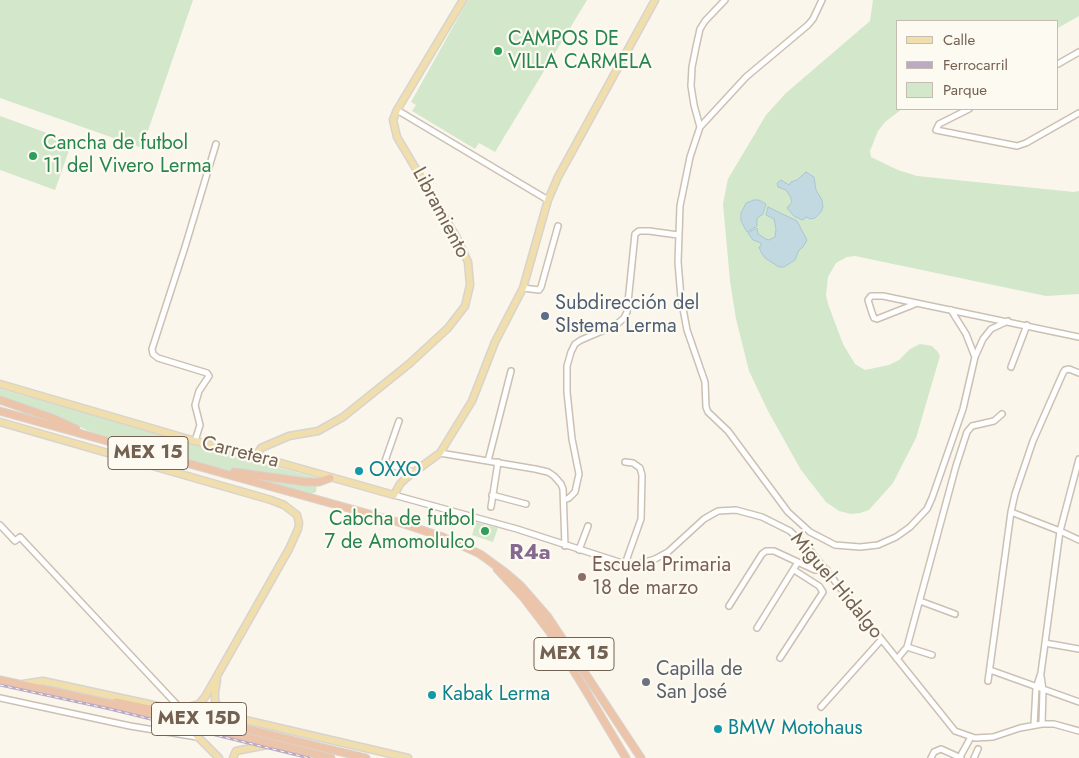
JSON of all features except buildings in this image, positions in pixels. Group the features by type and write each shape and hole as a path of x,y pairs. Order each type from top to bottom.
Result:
{"highway":[{"path":"0,400 52,418 92,437"},
{"name":"MEX 15","path":"0,411 204,469 260,482 436,534 456,542 492,562 521,586 548,617 641,758"},
{"path":"204,469 306,482 319,482 330,478"},
{"path":"492,562 534,610 554,639 626,758"},
{"path":"0,680 98,701 331,758"},
{"name":"MEX 15D","path":"98,701 124,703 237,727 366,758"}],"main road":[{"path":"397,110 463,0"},
{"path":"394,495 400,484 413,472 440,453 472,401 495,342 523,288 548,200 572,151 656,0"},
{"name":"Libramiento","path":"256,456 261,448 289,436 318,431 343,417 409,364 448,328 465,306 470,285 468,262 457,238 398,137 393,120 397,110"},
{"name":"Carretera","path":"0,384 195,441 394,495"},
{"path":"0,422 271,500 284,505 297,515 298,529 290,549 220,672 205,697 198,704 181,709"},
{"path":"220,672 215,692 215,701 220,710 228,716"},
{"path":"20,684 44,681 167,708 228,716 408,758"},
{"path":"184,722 219,758"},
{"path":"233,758 236,751 273,744"}],"street":[{"path":"700,127 691,86 694,57 700,30 712,12 725,0"},
{"path":"822,0 808,25 746,77 700,127 690,157 678,219 678,262 681,298 687,330 705,382 706,410 728,431 788,512 810,532 827,542 843,546 878,545 896,537 923,514 932,498 963,409 976,357 983,339 994,327 1008,321"},
{"path":"1059,63 1079,52"},
{"path":"397,110 548,200"},
{"path":"967,110 939,124 936,128 937,130 1017,146 1026,143 1079,113"},
{"path":"195,441 200,424 195,405 199,391 209,376 207,373 158,358 153,354 152,349 216,144"},
{"path":"523,288 539,290 541,287 558,226"},
{"path":"564,500 569,498 574,492 579,474 572,439 567,392 567,366 571,352 575,344 580,340 616,325 624,318 627,312 635,234 638,231 649,231 678,235"},
{"path":"915,304 877,319 874,318 868,300 871,296 884,296 1079,337"},
{"path":"951,310 966,334 976,357"},
{"path":"1011,367 1027,325"},
{"path":"988,681 1011,512 1023,470 1046,408 1063,373 1069,369 1079,372"},
{"path":"488,461 511,371"},
{"path":"896,659 907,647 956,466 968,432 972,426 994,421 1002,414"},
{"path":"399,421 385,461 388,464 413,472"},
{"path":"440,453 548,472 561,484 564,500 565,546"},
{"path":"1034,725 1036,688 1041,674 1060,531 1079,459"},
{"path":"491,507 498,462"},
{"path":"624,564 641,518 642,476 640,468 633,463 625,462"},
{"path":"1072,484 1079,487"},
{"name":"Miguel Hidalgo","path":"394,495 517,529 624,564 639,564 668,552 704,518 712,513 723,510 748,513 782,526 801,540 955,730 971,737"},
{"path":"492,495 526,504"},
{"path":"1011,512 1079,540"},
{"path":"0,525 15,541 20,537 181,709"},
{"path":"579,550 588,526"},
{"path":"729,606 762,554 766,551 774,550 816,570 826,570"},
{"path":"757,628 798,562"},
{"path":"780,658 823,592 819,586 794,570"},
{"path":"920,601 955,614"},
{"path":"821,707 881,640"},
{"path":"1045,643 1079,648"},
{"path":"907,647 932,655"},
{"path":"990,670 1079,702"},
{"path":"1041,674 1043,690 1042,724"},
{"path":"0,698 130,726 197,737"},
{"path":"930,758 934,752 941,749 961,758 971,737 993,737 1034,725 1054,724 1079,731"},
{"path":"974,758 978,749"}],"green space":[{"path":"0,0 193,0 142,148 0,98"},
{"name":"CAMPOS DE VILLA CARMELA","path":"468,0 587,0 495,152 479,143 475,149 412,111 416,105 411,102"},
{"path":"873,0 1079,0 1079,16 1059,27 1059,20 896,20 896,110 901,110 885,122 878,131 870,151 871,157 898,170 917,176 1079,191 1079,294 1046,296 855,256 847,257 836,263 828,277 826,295 843,344 855,364 865,370 889,365 920,344 932,346 940,356 916,438 893,483 869,510 851,514 839,511 826,502 801,470 768,411 749,371 736,319 730,281 723,204 728,179 766,115 786,93 870,21"},
{"name":"Cancha de futbol 11 del Vivero Lerma","path":"0,116 72,142 55,190 0,170"},
{"path":"0,389 313,477 317,485 316,492 311,494 218,471 89,431 64,420 0,398"},
{"name":"Cabcha de futbol 7 de Amomolulco","path":"476,522 498,528 493,542 472,535"}],"water":[{"path":"806,172 814,177 816,190 822,200 823,207 815,218 810,219 807,217 802,220 794,216 787,208 792,202 790,196 786,190 778,187 777,183 781,180 789,185"},
{"path":"759,200 766,204 763,214 757,218 757,226 747,232 741,221 741,213 746,203"},
{"path":"768,207 797,221 807,240 799,250 795,260 784,267 779,267 765,258 759,247 761,243 753,240 748,233 757,228 758,234 766,239 769,240 775,237 774,219 766,215"}],"railway":[{"path":"0,685 110,709 309,758"}],"place":[{"name":"CAMPOS DE VILLA CARMELA","path":"498,51"},
{"name":"Cancha de futbol 11 del Vivero Lerma","path":"33,156"},
{"name":"Subdirección del SIstema Lerma","path":"545,316"},
{"name":"OXXO","path":"359,471"},
{"name":"Cabcha de futbol 7 de Amomolulco","path":"485,531"},
{"name":"Escuela Primaria 18 de marzo","path":"582,577"},
{"name":"Capilla de San José","path":"646,682"},
{"name":"Kabak Lerma","path":"432,695"},
{"name":"BMW Motohaus","path":"718,729"}],"district":[{"name":"R4a","path":"530,554"}]}
